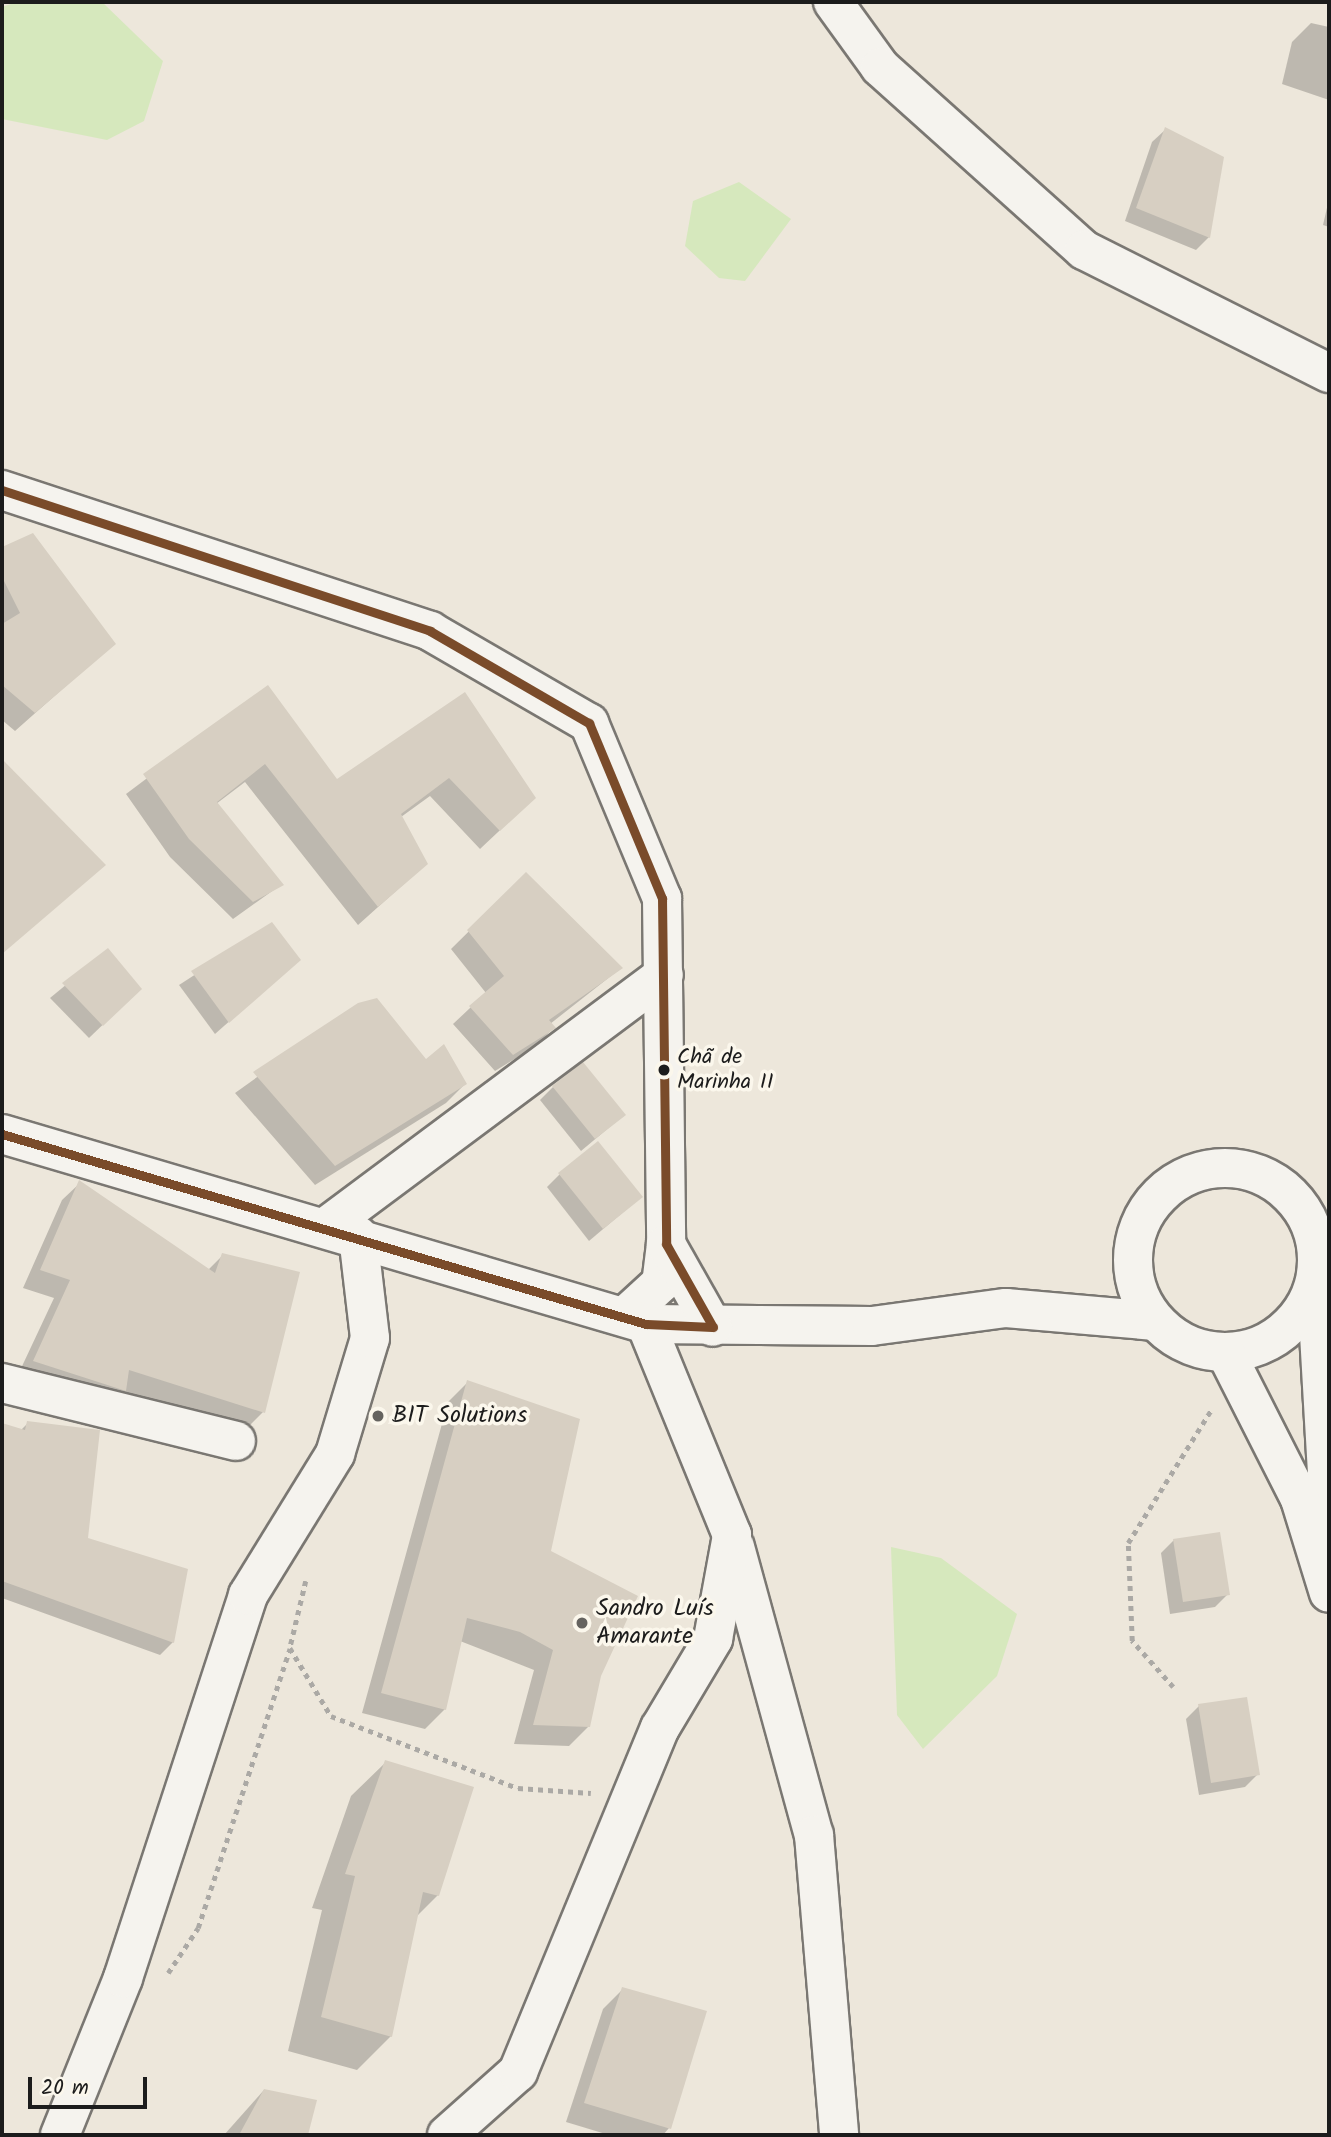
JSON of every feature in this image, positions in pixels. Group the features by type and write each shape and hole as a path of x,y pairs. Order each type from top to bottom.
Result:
{"street":[{"path":"833,2 880,67 1084,250 1329,373"},
{"path":"7,498 430,631 589,723 663,898 666,1244 661,1283 635,1321"},
{"path":"343,1231 664,975"},
{"path":"2,1134 343,1231 635,1321 713,1327 872,1326 1006,1308 1155,1321"},
{"path":"1329,1203 1290,1193 1261,1174 1225,1166 1190,1172 1160,1192 1140,1221 1131,1256 1136,1291 1155,1321 1175,1339 1231,1362 1300,1499 1329,1593"},
{"path":"1290,1193 1315,1239 1329,1510"},
{"path":"60,2135 122,1978 248,1595 335,1454 370,1338 343,1231"},
{"path":"666,1244 713,1327"},
{"path":"1231,1362 1284,1332 1316,1280"},
{"path":"635,1321 732,1535 814,1835 839,2135"},
{"path":"2,1383 236,1441"},
{"path":"447,2135 518,2072 660,1728 713,1639 732,1535"}],"path":[{"path":"1173,1687 1132,1641 1128,1543 1231,1362"},
{"path":"308,1570 290,1648 331,1716 518,1788 588,1794 641,1776"}],"green space":[{"path":"17,2 102,2 163,61 144,121 107,140 2,119 2,7"},
{"path":"739,182 791,219 745,281 719,278 685,246 693,201"},
{"path":"891,1547 941,1558 1017,1614 997,1676 923,1749 897,1715"}],"building":[{"path":"1165,127 1224,157 1210,238 1136,208"},
{"path":"33,533 116,644 35,713 2,685 2,624 20,613 2,577 2,547"},
{"path":"268,685 337,779 465,692 536,798 500,831 449,778 401,814 428,864 378,907 265,764 217,802 284,885 253,902 189,839 143,774"},
{"path":"2,759 106,865 2,954"},
{"path":"526,872 623,968 549,1020 556,1028 513,1055 469,1006 504,976 467,930"},
{"path":"272,922 301,960 229,1023 191,971"},
{"path":"108,948 142,989 103,1026 62,983"},
{"path":"377,998 426,1059 444,1044 467,1084 335,1166 253,1072 358,1003"},
{"path":"583,1062 626,1115 595,1139 552,1086"},
{"path":"598,1141 643,1197 603,1229 558,1173"},
{"path":"79,1180 215,1273 222,1253 300,1272 265,1413 129,1370 126,1391 33,1361 70,1280 40,1270"},
{"path":"467,1380 580,1419 551,1551 638,1596 601,1676 590,1727 533,1725 553,1650 520,1632 467,1618 446,1710 381,1693"},
{"path":"27,1421 100,1430 88,1538 188,1569 174,1643 2,1581 2,1423 25,1430"},
{"path":"1220,1532 1230,1595 1183,1602 1173,1539"},
{"path":"1247,1697 1260,1775 1211,1783 1198,1704"},
{"path":"385,1760 474,1787 439,1896 423,1892 392,2037 321,2017 355,1876 345,1874"},
{"path":"622,1987 707,2011 671,2129 584,2103"},
{"path":"264,2089 317,2100 308,2135 239,2135"}],"transit line":[{"path":"2,490 430,631 589,723 662,898 666,1244 713,1327"},
{"path":"2,1134 646,1324 713,1327"}],"place":[{"name":"Chã de Marinha II","path":"664,1070"},
{"name":"BIT Solutions","path":"378,1416"},
{"name":"Sandro Luís Amarante","path":"582,1623"}]}
